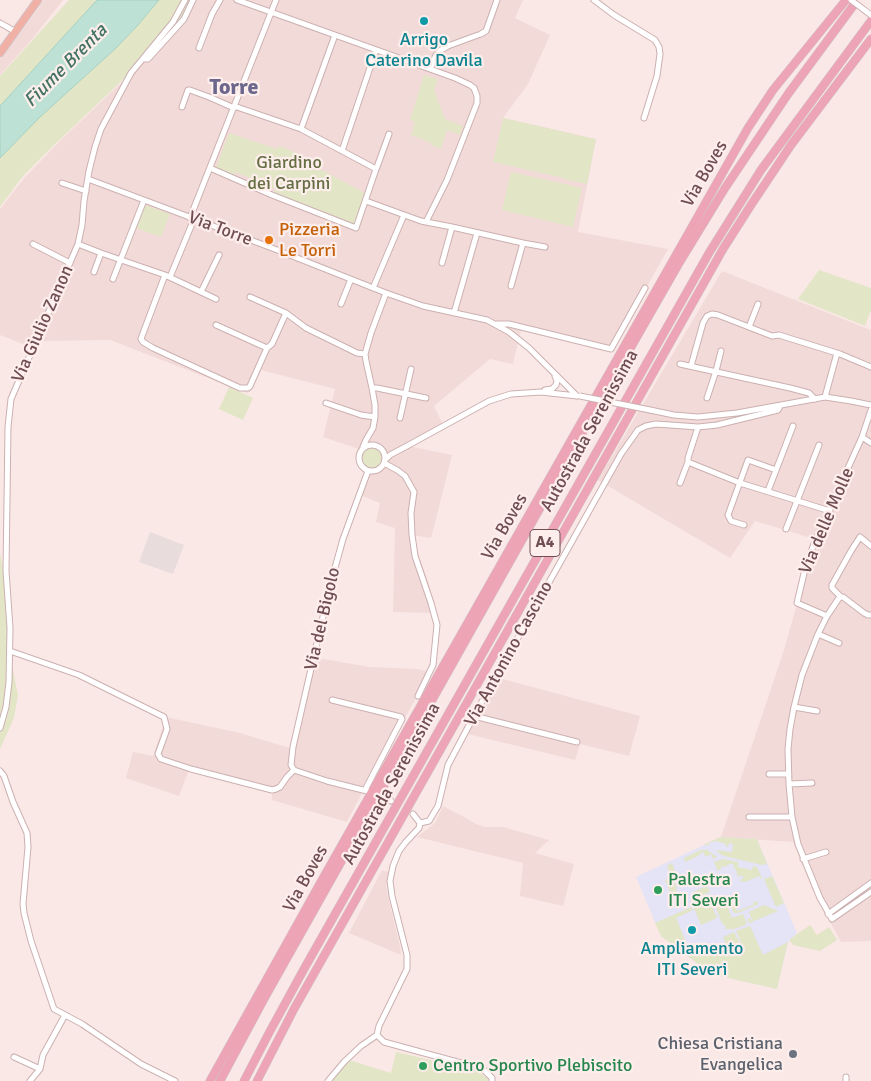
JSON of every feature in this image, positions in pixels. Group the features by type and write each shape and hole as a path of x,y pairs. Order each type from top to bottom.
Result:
{"highway":[{"name":"Via Boves","path":"210,1081 748,128 774,90 846,0"},
{"name":"Via Boves","path":"603,396 678,265 725,188 788,94 855,2"},
{"name":"Autostrada Serenissima","path":"244,1081 304,968 709,253 761,170 871,21"},
{"name":"Autostrada Serenissima","path":"257,1081 294,1009 723,249 771,173 871,39"},
{"name":"Via Boves","path":"220,1081 598,405"}],"main road":[{"path":"0,53 36,1"}],"street":[{"path":"143,59 173,22 185,0"},
{"path":"143,59 148,59 176,28 184,18 193,0"},
{"path":"199,48 212,14 220,0"},
{"path":"237,0 470,85 476,93 477,103 446,180 426,222"},
{"path":"276,0 192,218 141,340 145,344 244,389 250,386 267,348 272,344 286,313"},
{"path":"430,70 440,50 486,30 497,0"},
{"path":"594,0 614,15 655,40 659,47 657,76 644,118"},
{"path":"855,2 871,15"},
{"path":"0,23 16,32"},
{"path":"301,129 335,35"},
{"path":"342,151 376,50"},
{"name":"Via Giulio Zanon","path":"0,728 8,694 10,651 6,571 9,411 14,390 78,244 95,147 104,124 128,78 143,59"},
{"path":"182,107 188,90 190,90 301,129 376,169"},
{"path":"210,168 356,228 389,134"},
{"name":"Via Torre","path":"88,179 386,293 423,306 487,320 509,332 529,348 553,374 578,396"},
{"path":"62,183 86,191"},
{"path":"113,279 144,200"},
{"path":"366,201 426,222 545,248"},
{"path":"373,288 404,215"},
{"path":"442,263 452,227"},
{"path":"454,313 477,232"},
{"path":"511,286 523,243"},
{"path":"33,244 70,263"},
{"path":"78,244 167,276 216,299"},
{"path":"94,272 101,253"},
{"path":"201,292 219,255"},
{"path":"341,304 351,279"},
{"path":"494,324 509,324 611,348 645,288"},
{"path":"386,293 365,354 375,405 373,428 360,452 358,461 368,471 374,472 379,470 390,455 398,450 489,401 511,394 541,392 578,396 674,415 698,417 737,413 827,397 871,405"},
{"path":"250,297 286,313 306,328 357,353 365,354"},
{"path":"750,327 758,304"},
{"path":"691,366 703,323 707,316 712,314 772,336 779,335 837,353 871,367"},
{"path":"216,325 267,348"},
{"path":"707,398 721,352"},
{"path":"827,397 837,353"},
{"path":"680,364 809,393 815,399"},
{"path":"400,418 411,369"},
{"path":"541,392 552,389 556,384 557,381 553,374"},
{"path":"372,388 426,398"},
{"path":"326,404 374,417"},
{"name":"Via Antonino Cascino","path":"420,823 429,821 438,806 448,765 474,716 621,454 638,430 656,424 698,428 736,421 778,410 780,406"},
{"name":"Via delle Molle","path":"827,616 797,603 805,569 815,541 862,437 871,410"},
{"path":"768,491 793,426"},
{"path":"680,483 698,428"},
{"path":"862,437 871,443"},
{"path":"363,448 371,445 378,447 384,452 384,462"},
{"path":"786,529 819,445"},
{"path":"744,525 731,521 728,514 748,460 776,470"},
{"path":"384,462 405,476 414,492 411,513 415,556 437,625 433,665 418,696"},
{"path":"688,462 740,483 830,511"},
{"name":"Via del Bigolo","path":"294,770 291,765 293,748 335,567 343,539 368,471"},
{"path":"871,546 860,537 832,585 832,588 841,597 864,613 871,615"},
{"path":"841,597 827,616 802,675 794,707 788,749 788,784 798,844 828,914 832,919 871,892"},
{"path":"818,634 839,643"},
{"path":"10,651 79,675 164,717 167,729 158,754 161,759 191,769 272,790 280,787 294,770 327,781 366,790 402,719 401,717 332,700"},
{"path":"794,707 817,712"},
{"path":"474,716 577,742"},
{"path":"0,771 4,776 27,834 28,852 23,904 26,921 54,1009 82,1024 140,1064 175,1081"},
{"path":"769,774 788,774"},
{"path":"788,784 812,783"},
{"path":"385,798 391,801"},
{"path":"328,1081 344,1062 377,1034 406,969 406,955 390,881 399,852 419,828 420,823 413,814"},
{"path":"749,817 792,817"},
{"path":"803,859 826,852"},
{"path":"828,914 871,883"},
{"path":"30,1081 40,1069 43,1055 65,1015"},
{"path":"377,1034 384,1042 484,1069 492,1078 492,1081"},
{"path":"14,1057 40,1069"}],"shaded area":[{"path":"44,0 63,0 0,75 0,59"},
{"path":"195,0 523,0 515,18 550,35 528,84 503,118 596,139 578,232 668,249 612,348 522,326 513,364 490,359 434,406 443,425 408,446 452,455 431,538 411,535 427,578 435,613 393,612 395,528 376,522 380,503 360,495 370,469 362,461 365,451 323,437 335,389 261,370 252,390 247,393 110,340 40,341 36,349 0,335 0,209 25,177 64,137 143,62 159,51"},
{"path":"722,271 871,330 871,941 841,942 812,889 793,842 721,837 784,650 809,562 818,540 755,521 730,558 598,480"},
{"path":"150,532 184,545 173,574 139,562"},
{"path":"317,658 370,667 417,669 431,672 347,822 272,800 272,789 189,770 179,796 126,778 133,752 153,756 166,717 240,733 293,749"},
{"path":"499,678 640,716 629,756 580,744 575,760 468,734"},
{"path":"443,806 485,827 503,827 549,840 535,853 574,864 563,906 520,896 523,863 417,837 435,823"},
{"path":"721,837 757,839 797,933 788,942 777,989 711,974 661,936 636,877"},
{"path":"382,870 388,872 386,886 401,955 349,933"}],"green space":[{"path":"69,0 97,0 0,106 0,76"},
{"path":"159,0 194,0 183,19 23,176 0,207 0,158 40,117 116,48"},
{"path":"424,75 438,79 434,90 445,119 463,126 460,135 447,130 441,149 411,135 415,122 410,120"},
{"path":"503,118 574,134 575,137 576,135 596,139 587,184 493,162"},
{"name":"Giardino dei Carpini","path":"229,133 277,149 279,146 295,152 308,159 307,162 365,193 355,224 274,193 275,189 236,172 235,175 216,168"},
{"path":"511,172 582,188 573,227 502,210"},
{"path":"145,205 170,214 161,237 136,228"},
{"path":"819,270 871,288 871,312 865,326 798,299"},
{"path":"229,387 253,398 243,420 219,409"},
{"path":"372,448 379,451 382,458 379,465 372,468 365,465 362,458 365,451"},
{"path":"0,553 4,575 9,651 18,695 14,718 0,749"},
{"path":"721,837 757,839 767,864 762,865 724,856 716,850 732,852 733,844 729,843 728,847 726,847 726,844 716,841 709,843 709,845 703,845"},
{"path":"701,850 707,850 717,857 713,859 711,854 706,857 703,852 685,862 684,858"},
{"path":"723,859 738,862 738,867 752,870 753,866 757,867 762,878 760,879 759,876 745,882 742,881 741,883 740,880 744,878 742,875 738,877 732,863 716,871 714,862"},
{"path":"672,863 678,878 674,880 677,889 672,897 665,880 671,877 667,866"},
{"path":"772,876 784,903 776,907 764,879"},
{"path":"707,886 710,892 696,898 693,892"},
{"path":"718,896 720,902 726,903 732,918 743,914 747,924 735,929 724,929 726,927 722,923 712,898"},
{"path":"730,896 737,911 753,905 757,901 758,904 734,913 727,898"},
{"path":"703,902 711,903 717,918 701,925 693,906"},
{"path":"764,905 778,911 749,923 747,919 750,918 752,920 749,912"},
{"path":"691,907 693,910 676,918 688,947 697,943 699,946 704,944 708,952 726,944 723,937 734,932 742,945 736,931 750,926 763,955 788,942 777,989 711,974 661,936 655,923"},
{"path":"810,925 817,935 829,927 837,940 820,951 793,945 789,940"},
{"name":"Centro Sportivo Plebiscito","path":"396,1052 477,1071 489,1081 331,1081 349,1060 391,1073"}],"water":[{"name":"Fiume Brenta","path":"97,0 159,0 116,48 40,117 0,158 0,106"}],"place":[{"name":"Arrigo Caterino Davila","path":"424,21"},
{"name":"Pizzeria Le Torri","path":"269,240"},
{"name":"Palestra ITI Severi","path":"658,890"},
{"name":"Ampliamento ITI Severi","path":"692,930"},
{"name":"Chiesa Cristiana Evangelica","path":"793,1054"},
{"name":"Centro Sportivo Plebiscito","path":"423,1066"}],"district":[{"name":"Torre","path":"234,88"}]}
